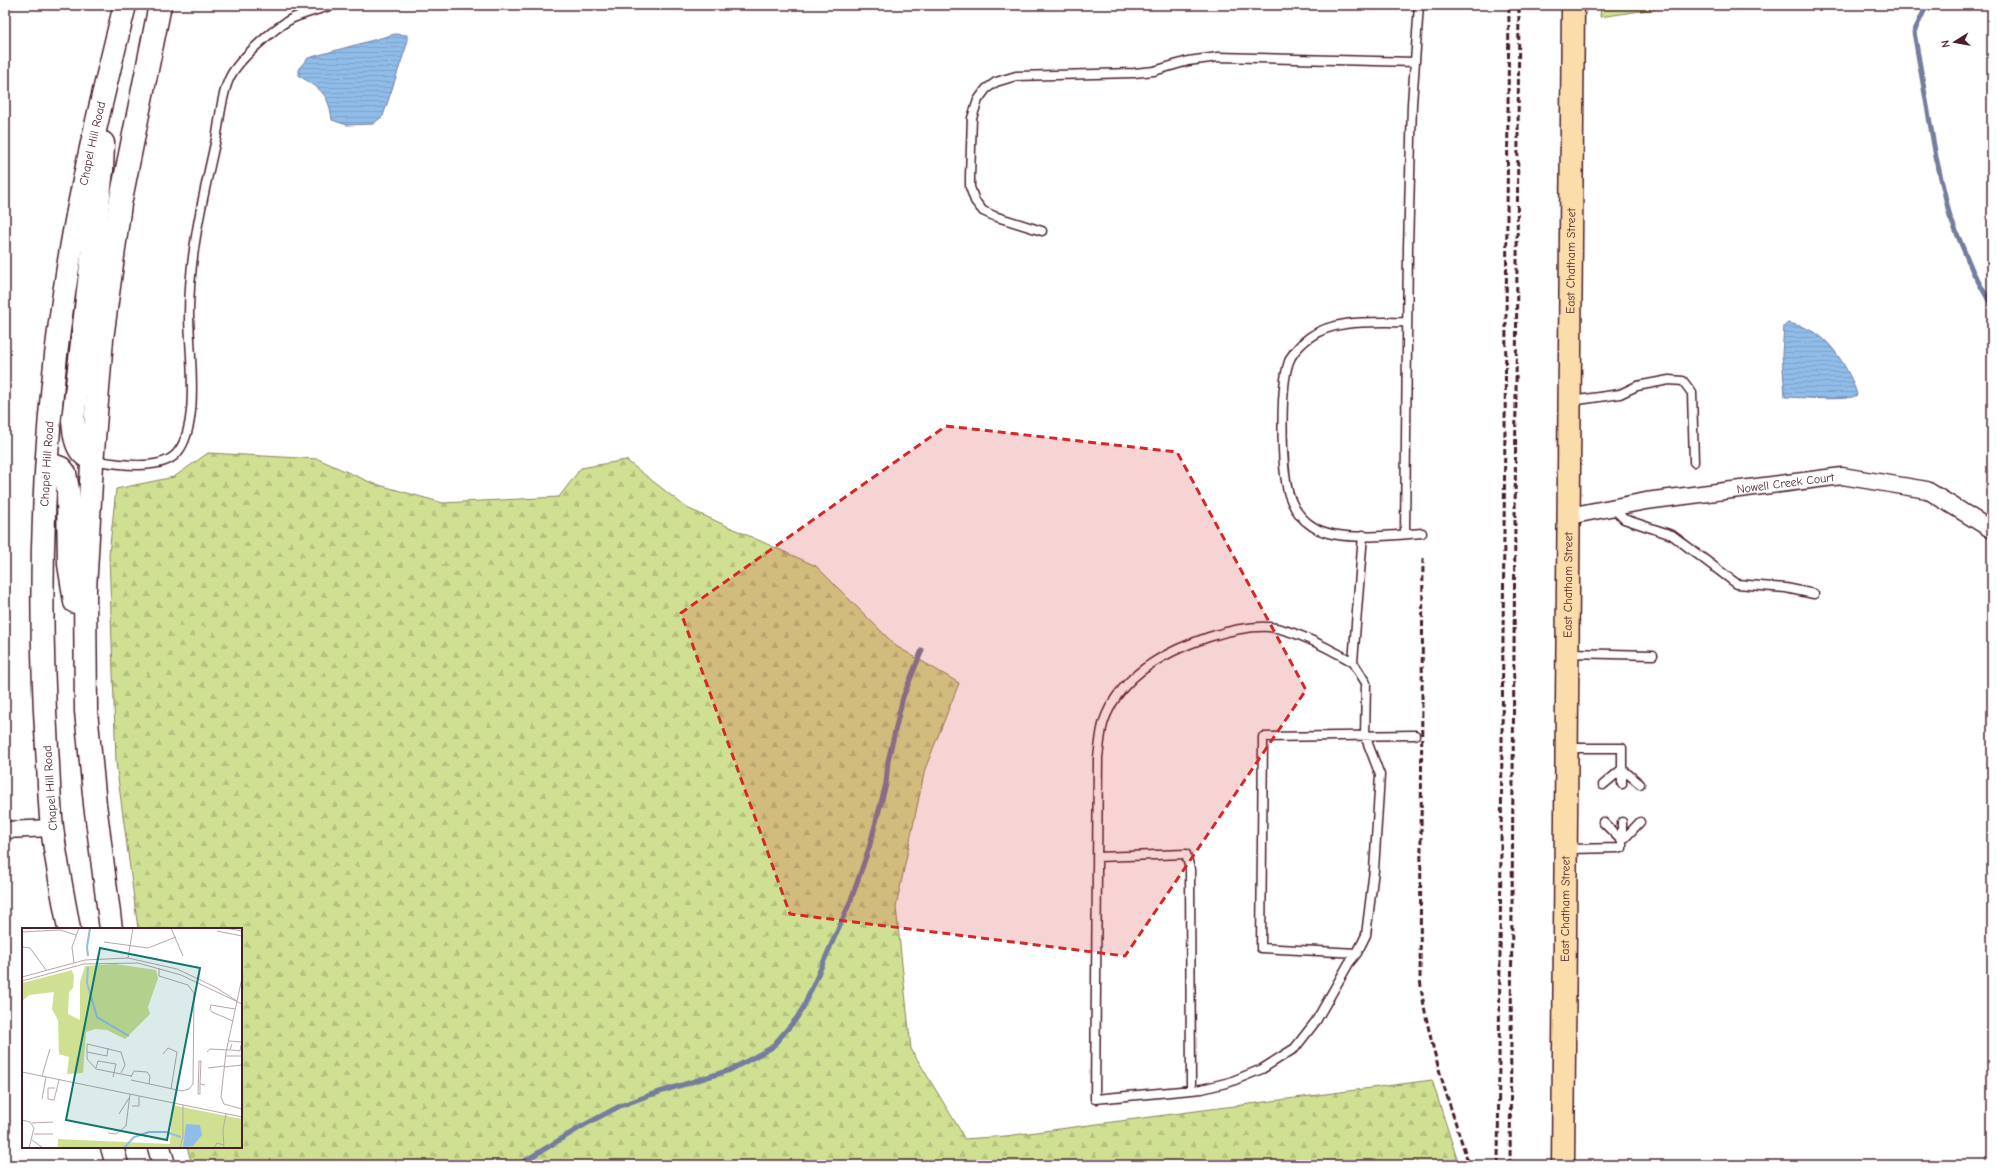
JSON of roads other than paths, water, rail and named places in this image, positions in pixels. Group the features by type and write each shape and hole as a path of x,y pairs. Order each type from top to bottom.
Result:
{"main road":[{"name":"Chapel Hill Road","path":"69,928 52,828 44,696 42,580 47,463 54,376 69,262 98,111 125,5"},
{"path":"111,928 95,804 86,711 85,590 92,459 102,339 120,204 160,5"},
{"name":"East Chatham Street","path":"1563,1165 1573,5"},
{"path":"92,459 82,453 76,443 73,420 102,170 102,126 108,74"},
{"path":"47,463 61,468 67,481 69,564 86,656"},
{"path":"112,1148 117,1165"},
{"path":"159,1148 164,1165"}],"street":[{"name":"Nowell Creek Court","path":"1569,516 1646,501 1842,476 1926,490 1992,530"},
{"path":"5,830 52,828"}],"lane":[{"path":"92,459 109,463 152,465 165,462 176,454 183,443 190,425 192,394 189,313 192,263 198,224 230,78 252,49 292,19 333,5"},
{"path":"1405,534 1407,322 1412,104 1419,5"},
{"path":"1042,231 994,216 983,211 975,201 970,187 972,118 978,100 986,89 996,82 1016,76 1134,73 1154,71 1188,61 1218,57 1415,62"},
{"path":"1407,322 1342,325 1320,331 1299,347 1291,357 1283,389 1284,476 1289,496 1297,512 1312,526 1324,532 1363,536 1422,533"},
{"path":"1570,401 1620,394 1638,386 1669,380 1683,381 1692,393 1694,462"},
{"path":"1612,507 1624,519 1672,535 1737,584 1786,588 1814,594"},
{"path":"1353,662 1363,536"},
{"path":"1270,627 1281,629 1334,651 1353,662 1366,683 1365,736 1380,775 1374,870 1366,934 1316,1021 1295,1048 1262,1070 1230,1082 1191,1090 1095,1099 1097,857 1100,738 1104,721 1125,685 1142,670 1165,655 1191,643 1220,634 1253,628 1270,627"},
{"path":"1568,653 1653,656"},
{"path":"1357,952 1261,948 1263,737 1415,735"},
{"path":"1567,748 1622,748 1622,784"},
{"path":"1622,769 1640,784"},
{"path":"1603,784 1622,769"},
{"path":"1603,822 1622,841"},
{"path":"1566,849 1622,848 1622,822"},
{"path":"1622,841 1640,822"},
{"path":"1097,857 1186,854 1190,869 1191,1090"}],"water":[{"path":"395,34 407,35 407,44 383,116 373,124 347,125 332,120 331,111 326,98 318,88 299,76 299,68 308,58"},
{"path":"1788,323 1814,332 1830,345 1847,370 1857,395 1834,399 1785,397 1782,354 1784,326"}],"waterway":[{"path":"1927,5 1914,32 1936,157 1950,217 1973,272 1992,306"},
{"path":"518,1165 586,1124 620,1106 730,1070 771,1048 796,1019 804,1006 851,900 869,848 886,784 888,761 903,697 922,650"}],"railway":[{"path":"1498,1165 1509,5"},
{"path":"1510,1165 1519,5"},
{"path":"1423,558 1420,978 1423,1002 1434,1049 1469,1165"}]}
